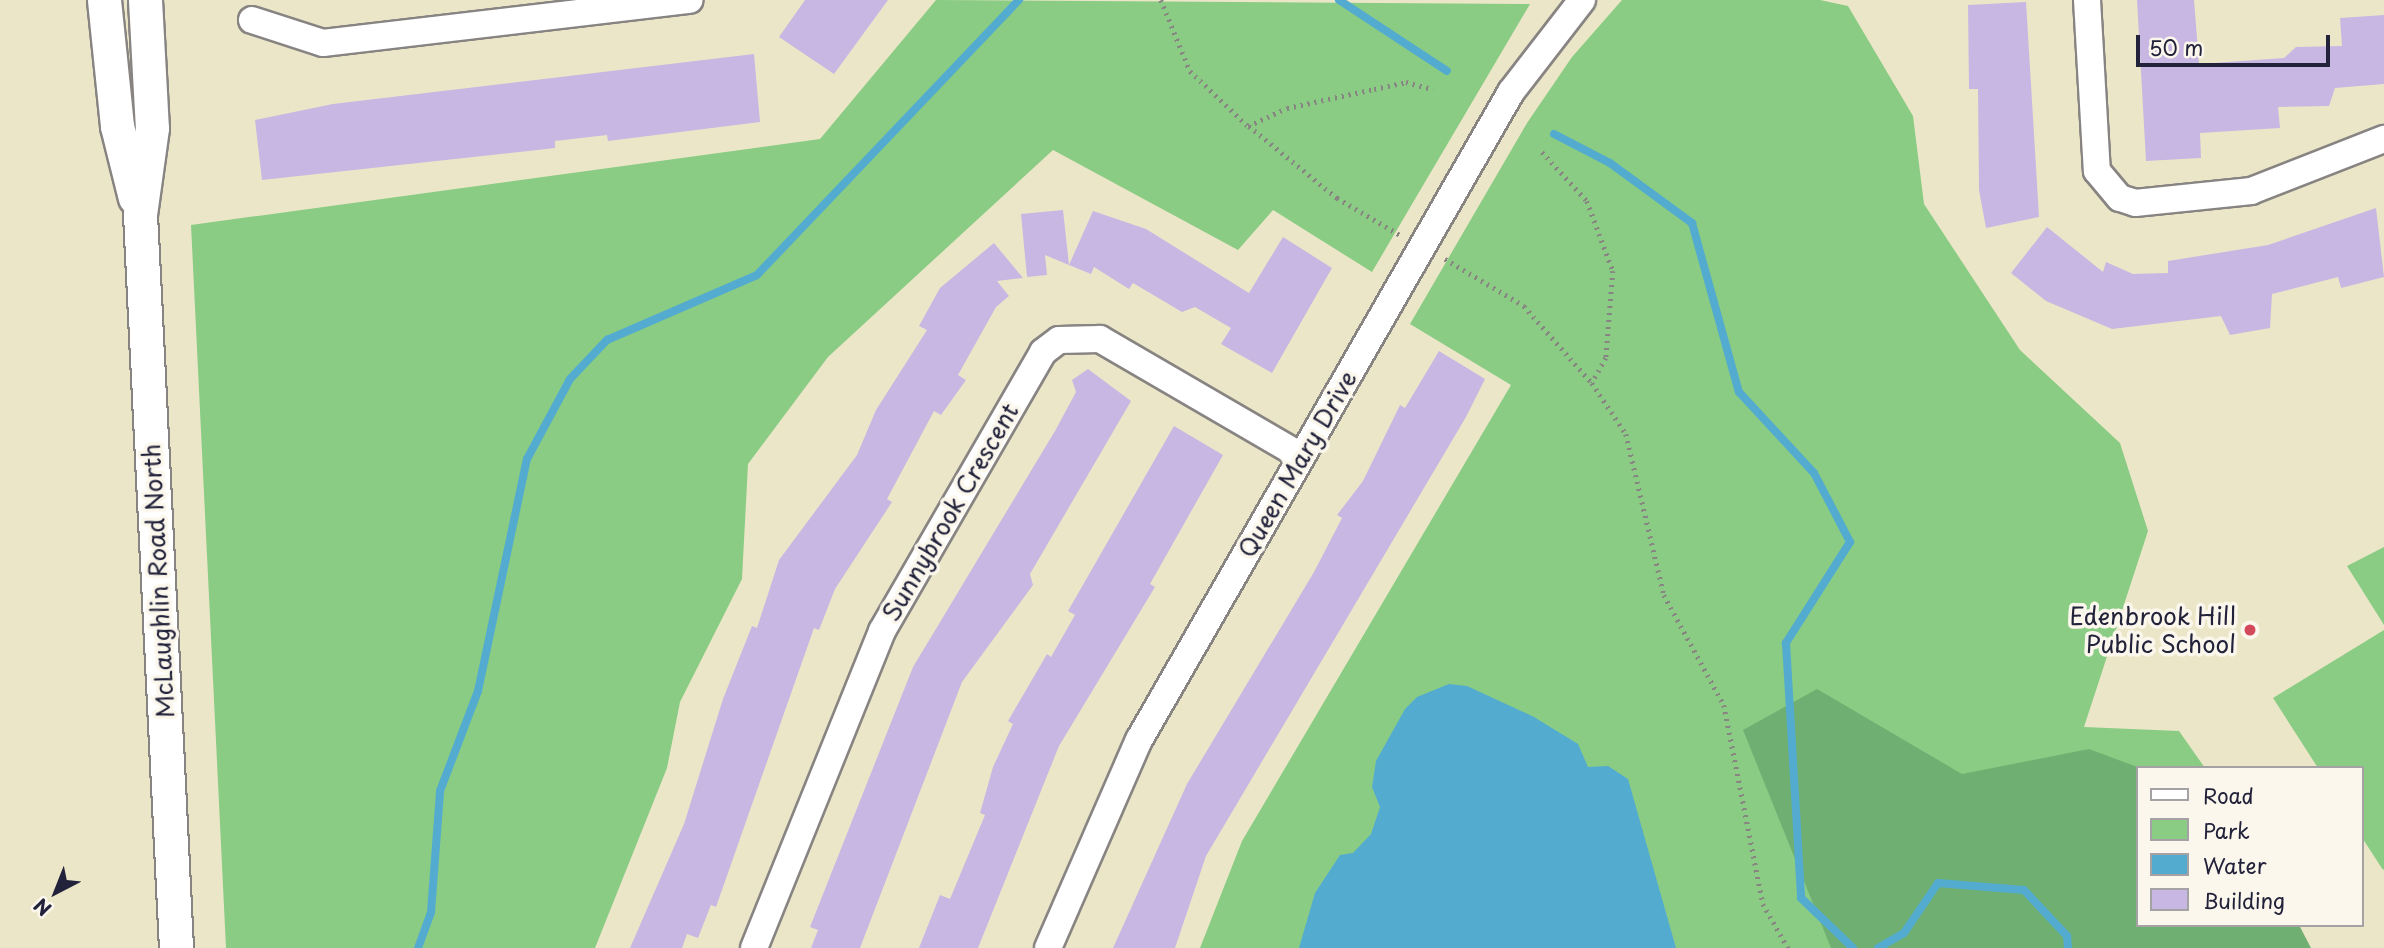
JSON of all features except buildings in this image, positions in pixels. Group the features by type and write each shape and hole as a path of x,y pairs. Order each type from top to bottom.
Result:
{"main road":[{"name":"McLaughlin Road North","path":"104,0 117,126 140,214"},
{"name":"McLaughlin Road North","path":"145,0 152,128 140,214 176,948"}],"street":[{"path":"252,20 323,43 492,11 689,0"},
{"name":"Queen Mary Drive","path":"1048,948 1114,787 1511,92 1582,0"},
{"path":"2087,0 2097,171 2120,198 2143,202 2251,191 2384,139"},
{"name":"Sunnybrook Crescent","path":"754,948 882,631 1043,352 1059,340 1100,339 1301,456"}],"path":[{"path":"1161,0 1190,71 1248,125 1337,198 1401,235"},
{"path":"1248,125 1287,108 1395,84 1433,89"},
{"path":"1542,152 1587,201 1614,271 1606,358 1592,383"},
{"path":"1442,257 1524,306 1592,383 1626,434 1664,595 1724,705 1763,904 1788,948"}],"green space":[{"path":"936,0 1530,4 1372,272 1273,210 1238,250 1053,150 828,357 748,464 742,579 680,702 667,768 595,948 226,948 191,225 820,139"},
{"path":"1622,0 1820,0 1848,6 1913,116 1924,204 2020,350 2120,443 2148,531 2084,727 2179,731 2204,766 2136,766 2136,927 2299,948 1200,948 1242,841 1511,385 1410,324 1527,123 1572,57"},
{"path":"2384,547 2384,625 2347,566"},
{"path":"2384,630 2383,870 2363,839 2363,766 2317,766 2273,698"},
{"path":"1817,689 1962,774 2089,749 2136,767 2136,927 2300,927 2311,948 1831,948 1743,730"}],"water":[{"path":"1449,684 1467,686 1534,717 1578,744 1588,767 1608,766 1628,779 1676,948 1299,948 1315,893 1340,855 1353,853 1371,834 1380,807 1372,787 1376,761 1405,709 1417,697"}],"waterway":[{"path":"418,948 431,912 440,791 478,691 527,459 570,379 607,340 757,275 1019,0"},
{"path":"1339,0 1447,71"},
{"path":"1554,134 1610,163 1692,223 1739,392 1814,473 1850,542 1786,643 1801,898 1853,948"},
{"path":"1878,948 1904,933 1938,883 2024,890 2067,936 2068,948"}],"place":[{"name":"Edenbrook Hill Public School","path":"2250,630"}]}
